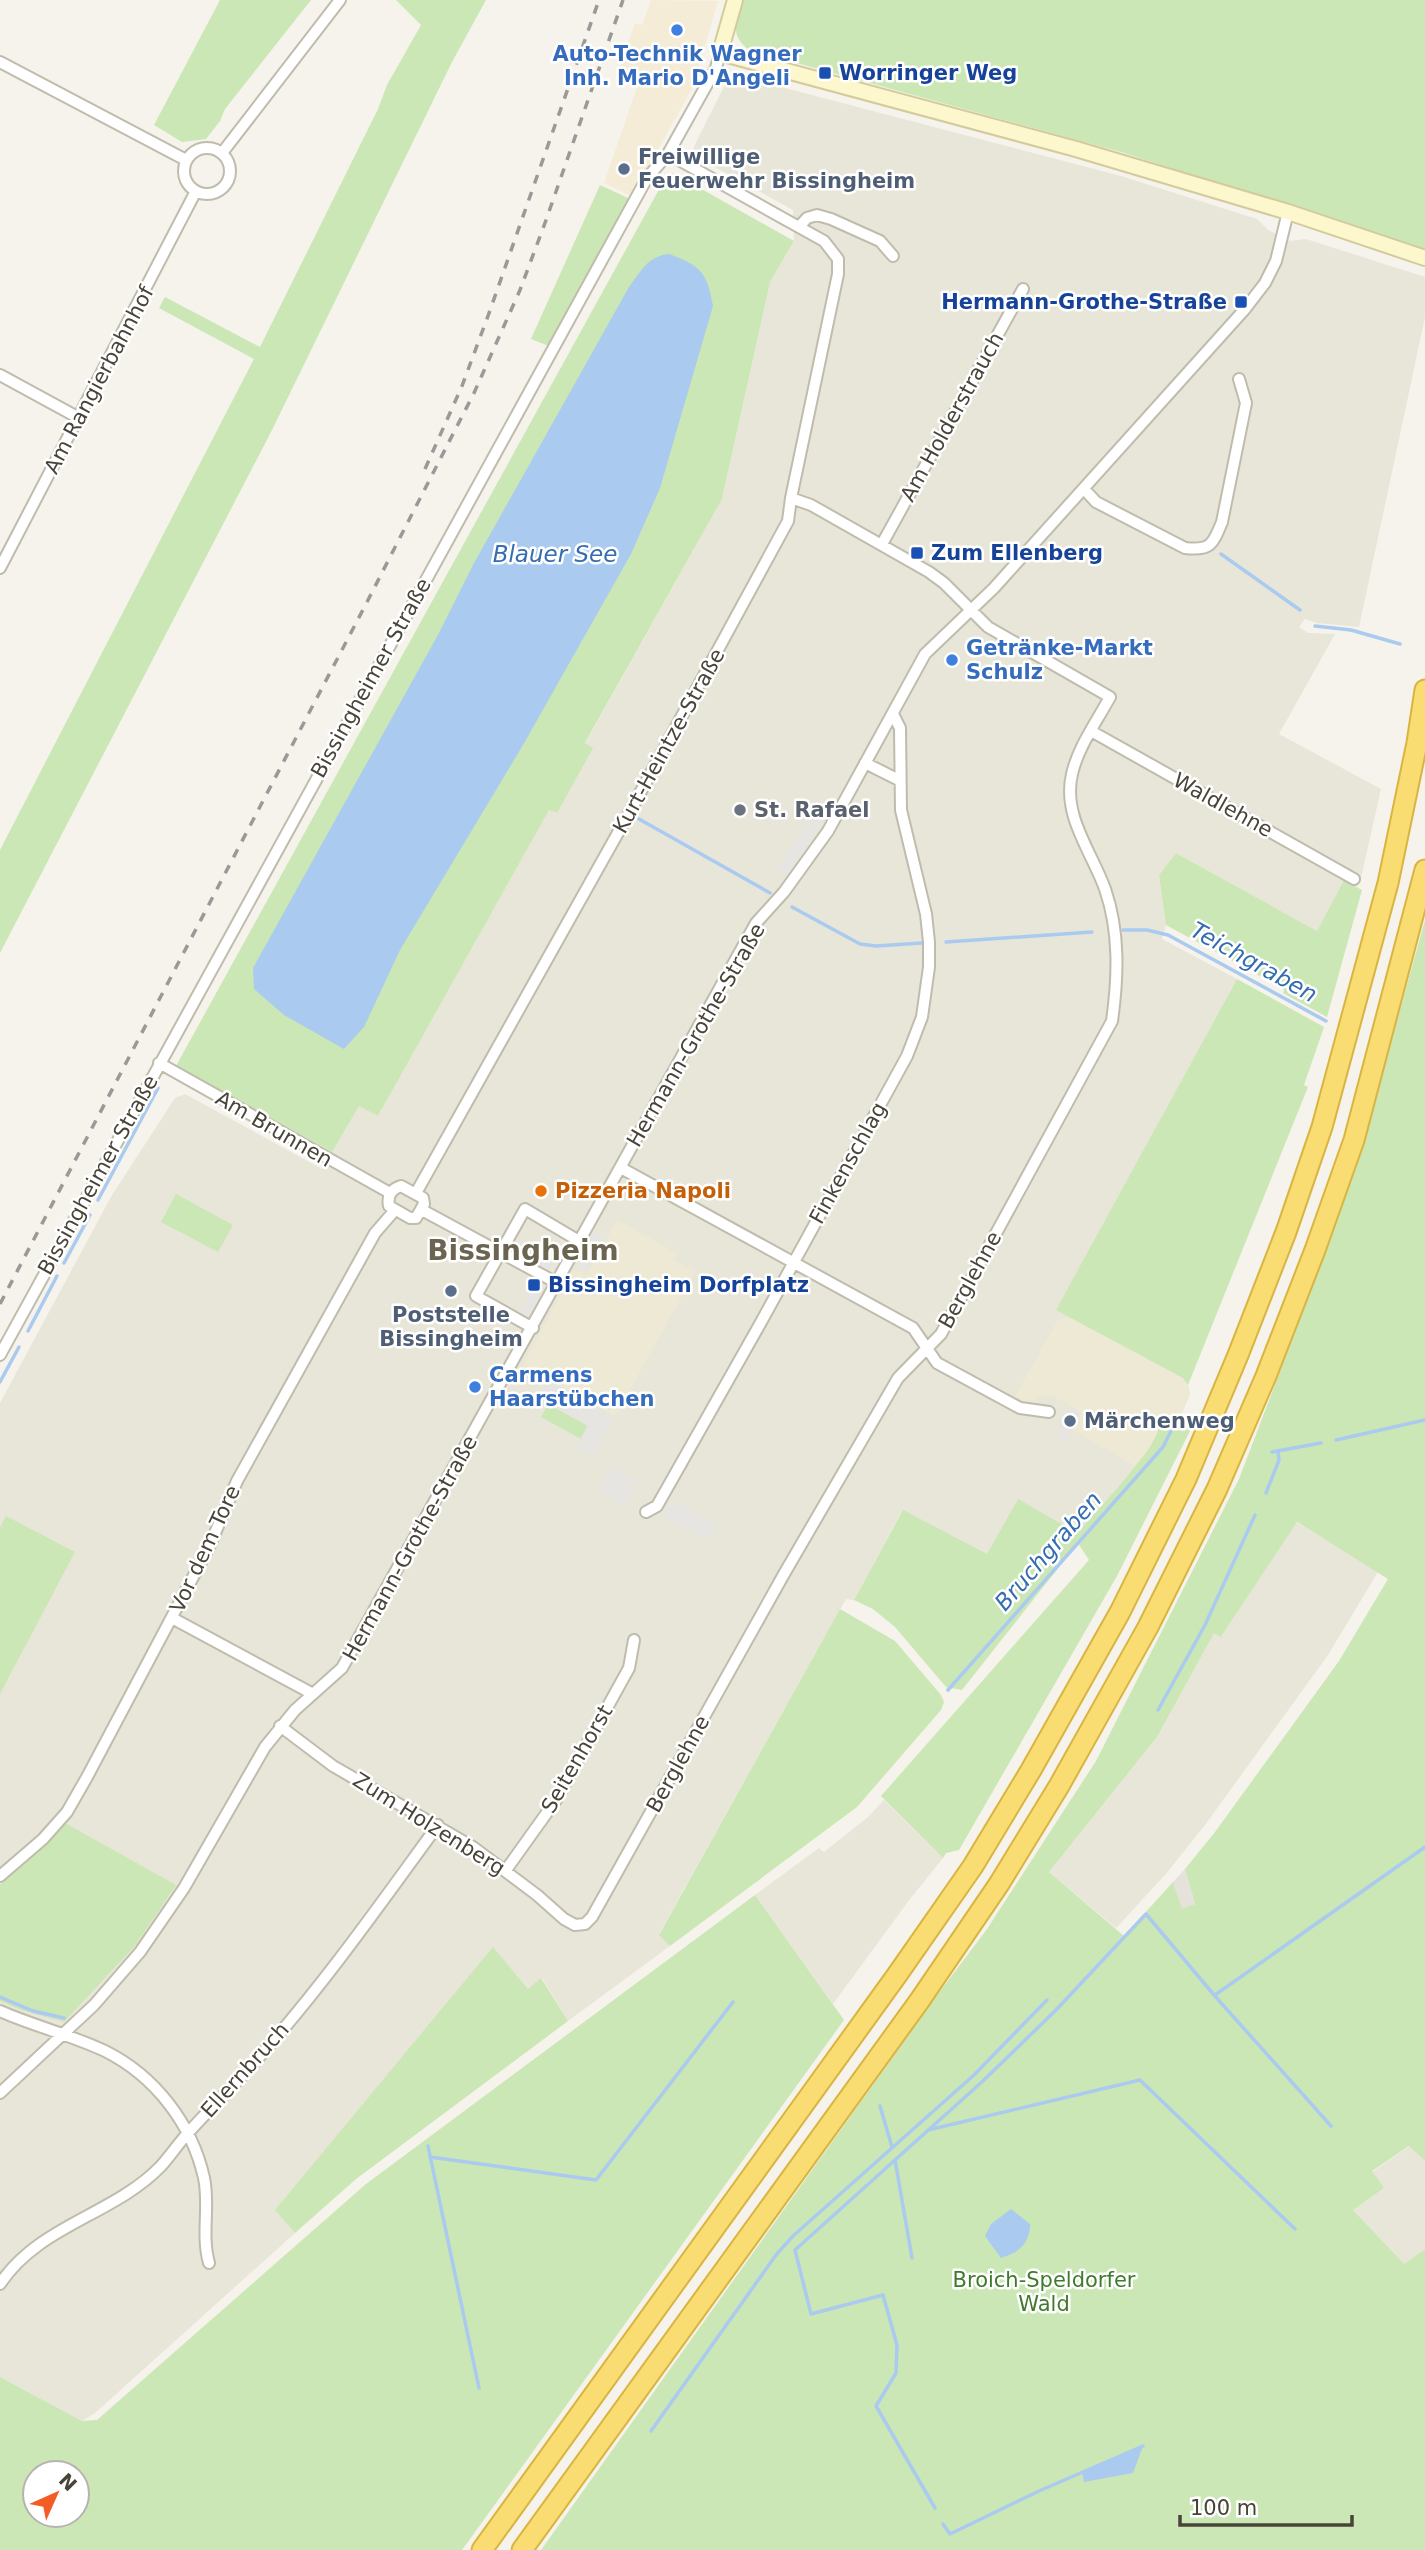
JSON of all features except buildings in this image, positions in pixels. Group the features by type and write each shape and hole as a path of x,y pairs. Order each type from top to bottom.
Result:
{"highway":[{"path":"482,2550 973,1866 1031,1770 1120,1612 1186,1479 1228,1380 1286,1232 1322,1127 1388,883 1425,690"},
{"path":"522,2550 920,2000 985,1905 1059,1786 1149,1627 1217,1489 1266,1376 1315,1250 1354,1140 1425,870"}],"street":[{"path":"222,153 340,0"},
{"name":"Bissingheimer Straße","path":"0,1355 647,178 668,154 716,68 735,0"},
{"path":"720,53 1076,149 1288,212 1425,258"},
{"path":"0,62 186,160"},
{"path":"199,148 211,148 222,153 229,163 228,181 214,192 196,191 184,178 186,160 199,148"},
{"path":"668,154 799,227 807,218 817,215 831,219 880,241 893,257"},
{"name":"Am Rangierbahnhof","path":"0,568 196,191"},
{"name":"Hermann-Grothe-Straße","path":"0,2093 94,2005 140,1952 184,1888 279,1726 342,1668 757,923 784,892 828,831 925,654 994,588 1245,309 1260,290 1276,261 1288,212"},
{"name":"Kurt-Heintze-Straße","path":"416,1193 784,532 835,287 838,259 824,241 799,227"},
{"name":"Am Holderstrauch","path":"882,544 1023,289"},
{"path":"0,375 79,418"},
{"path":"1084,490 1096,502 1185,548 1208,547 1222,523 1246,403 1239,379"},
{"path":"791,498 811,505 882,544 944,583 970,609"},
{"name":"Berglehne","path":"575,1925 585,1924 592,1917 784,1574 898,1378 940,1334 1112,1021 1117,987 1115,933 1106,890 1075,823 1070,792 1072,773 1110,697 1021,648 988,627 970,609"},
{"name":"Finkenschlag","path":"646,1512 657,1506 794,1262 907,1056 922,1017 929,967 929,942 926,914 901,810 900,728 893,714"},
{"name":"Waldlehne","path":"1091,731 1354,879"},
{"path":"865,763 899,780"},
{"name":"Am Brunnen","path":"159,1063 390,1193 401,1186 416,1193"},
{"path":"621,1168 913,1328 937,1363 1020,1408 1049,1412"},
{"path":"390,1193 389,1206 410,1218 416,1218 424,1205 423,1198 416,1193"},
{"path":"533,1328 476,1296 525,1209 579,1241"},
{"name":"Vor dem Tore","path":"0,1876 43,1839 67,1812 210,1545 237,1481 375,1233 395,1210"},
{"path":"422,1210 557,1283"},
{"path":"172,1618 313,1695"},
{"name":"Seitenhorst","path":"506,1870 556,1800 629,1668 634,1640"},
{"name":"Zum Holzenberg","path":"279,1726 333,1766 438,1825 506,1870 564,1919 575,1925"},
{"name":"Ellernbruch","path":"0,2284 5,2268 47,2237 127,2193 159,2168 320,1985 438,1825"},
{"path":"0,2011 105,2051 142,2076 169,2103 198,2154 205,2182 204,2231 209,2263"}],"shaded area":[{"path":"651,0 718,1 693,87 632,196 604,183 641,76 619,69 635,23 642,25"},
{"path":"735,75 1121,176 1257,219 1268,230 1290,241 1306,239 1425,277 1425,317 1359,627 1317,623 1305,619 1299,627 1308,633 1335,634 1279,734 1381,789 1361,878 1349,871 1317,931 1176,853 1159,875 1166,925 1162,939 1237,979 1057,1310 1183,1378 1190,1394 1180,1417 1167,1417 1154,1443 1077,1533 988,1555 902,1511 854,1600 846,1599 659,1934 670,1946 568,2021 542,1978 528,1990 493,1948 276,2210 295,2233 95,2413 82,2421 0,2377 0,1403 112,1195 175,1098 185,1094 322,1169 359,1105 378,1116 549,809 556,813 592,748 585,744 722,499 770,282 794,241 793,210 695,156 693,150 698,138 727,81"},
{"path":"819,802 831,809 788,878 776,871"},
{"path":"617,1220 678,1254 674,1260 696,1271 615,1416 523,1364 575,1269 587,1275"},
{"path":"595,1231 604,1236 585,1270 577,1265"},
{"path":"513,1236 554,1259 548,1269 507,1246"},
{"path":"532,1290 543,1296 528,1321 518,1315"},
{"path":"1062,1317 1073,1319 1183,1378 1188,1385 1190,1394 1180,1417 1167,1417 1158,1427 1154,1443 1136,1466 1072,1430 1081,1412 1052,1396 1042,1395 1034,1400 1024,1401 1015,1397 1056,1323"},
{"path":"548,1380 613,1417 593,1456 576,1447 588,1425 539,1398"},
{"name":"Märchenweg","path":"1072,1407 1081,1413 1065,1442 1056,1437"},
{"path":"610,1467 637,1481 624,1506 597,1492"},
{"path":"672,1500 716,1524 707,1541 663,1516"},
{"path":"1296,1522 1378,1572 1328,1655 1205,1825 1165,1875 1116,1928 1049,1872 1157,1737 1214,1632 1222,1636"},
{"path":"884,1800 943,1858 833,2004 755,1895 819,1848 824,1852 868,1817"},
{"path":"1185,1869 1195,1904 1182,1910 1173,1882"},
{"path":"1410,2146 1425,2161 1425,2249 1404,2265 1353,2210 1384,2188 1372,2172"}],"green space":[{"path":"220,0 311,0 225,109 220,121 206,139 182,142 154,125"},
{"path":"396,0 486,0 452,62 271,432 0,953 0,850 254,359 159,308 165,297 260,347 378,109 387,85 421,25"},
{"path":"744,0 1425,0 1425,249 1121,152 749,50 736,33"},
{"path":"673,173 794,241 770,282 722,499 585,743 593,748 557,813 549,810 378,1116 359,1106 332,1152 176,1066 667,175"},
{"path":"600,185 630,199 549,346 531,339"},
{"path":"1176,853 1317,931 1344,880 1362,890 1327,1017 1283,993 1284,989 1166,925 1159,875"},
{"name":"Broich-Speldorfer Wald","path":"1425,920 1425,2161 1409,2146 1372,2171 1384,2188 1353,2210 1404,2264 1425,2249 1425,2550 541,2550 987,1929 1096,1761 1239,1479 1324,1256 1362,1147","holes":["1297,1522 1388,1579 1339,1661 1185,1869 1195,1904 1182,1909 1173,1882 1124,1936 1049,1872 1157,1737 1214,1633 1221,1637"]},
{"path":"1237,979 1324,1027 1304,1085 1308,1087 1188,1385 1183,1378 1056,1310"},
{"path":"176,1194 233,1225 218,1252 161,1222"},
{"path":"548,1404 588,1426 581,1439 541,1417"},
{"path":"1167,1417 1180,1417 1192,1427 1117,1576 959,1850 946,1853 943,1858 881,1796 1089,1560 1078,1543 962,1690 946,1687 895,1627 873,1609 854,1600 903,1510 987,1554 1018,1499 1077,1533 1148,1450"},
{"path":"6,1516 75,1552 0,1694 0,1527"},
{"path":"840,1609 895,1641 941,1695 944,1702 941,1710 857,1807 670,1946 659,1935"},
{"path":"65,1823 176,1885 134,1947 64,2022 0,2001 0,1885"},
{"path":"755,1895 844,2020 462,2550 0,2550 0,2377 82,2421 97,2420 366,2184"},
{"path":"493,1947 528,1989 541,1978 568,2021 356,2179 295,2233 275,2210"}],"water":[{"name":"Blauer See","path":"669,254 689,262 701,272 708,285 713,306 660,488 631,554 523,745 400,950 364,1027 344,1049 284,1015 254,989 253,968 439,633 474,563 629,287 650,261"},
{"path":"1011,2209 1030,2224 1028,2237 1013,2253 1001,2258 985,2236 991,2224"},
{"path":"1143,2446 1133,2473 1084,2482 1082,2472"}],"waterway":[{"path":"1221,554 1300,610"},
{"path":"1315,626 1351,630 1400,644"},
{"name":"Teichgraben","path":"639,819 770,893"},
{"name":"Teichgraben","path":"792,907 860,944 876,946 922,943"},
{"name":"Teichgraben","path":"1123,930 1147,930 1168,935 1326,1021"},
{"name":"Teichgraben","path":"946,942 1092,932"},
{"path":"98,1200 158,1088"},
{"path":"64,1263 90,1215"},
{"path":"28,1331 57,1276"},
{"path":"0,1382 19,1347"},
{"path":"1336,1440 1425,1420"},
{"name":"Bruchgraben","path":"948,1690 1163,1447 1171,1431"},
{"path":"1272,1452 1321,1443"},
{"path":"1266,1493 1279,1460 1278,1451"},
{"path":"1158,1710 1205,1625 1255,1515"},
{"path":"1215,1995 1425,1847"},
{"path":"935,2508 876,2406 896,2373 897,2345 883,2295 811,2314 795,2250 984,2080 1056,2010 1146,1914 1331,2126"},
{"path":"0,1997 33,2011 64,2018"},
{"path":"651,2431 776,2255 793,2236 974,2075 1047,2000"},
{"path":"430,2157 596,2180 733,2002"},
{"path":"928,2130 1140,2080 1295,2229"},
{"path":"880,2106 892,2147"},
{"path":"428,2146 479,2388"},
{"path":"895,2160 912,2258"},
{"path":"943,2524 950,2534 1039,2491 1143,2446"}],"railway":[{"path":"425,469 462,386 488,316 599,0"},
{"path":"0,1304 474,393 520,290 623,0"}],"place":[{"name":"Auto-Technik Wagner Inh. Mario D'Angeli","path":"677,30"},
{"name":"Worringer Weg","path":"825,73"},
{"name":"Freiwillige Feuerwehr Bissingheim","path":"624,169"},
{"name":"Hermann-Grothe-Straße","path":"1241,302"},
{"name":"Zum Ellenberg","path":"917,553"},
{"name":"Getränke-Markt Schulz","path":"952,660"},
{"name":"St. Rafael","path":"740,810"},
{"name":"Pizzeria Napoli","path":"541,1191"},
{"name":"Bissingheim Dorfplatz","path":"534,1285"},
{"name":"Poststelle Bissingheim","path":"451,1291"},
{"name":"Carmens Haarstübchen","path":"475,1387"},
{"name":"Märchenweg","path":"1070,1421"}],"district":[{"name":"Bissingheim","path":"523,1250"}]}
